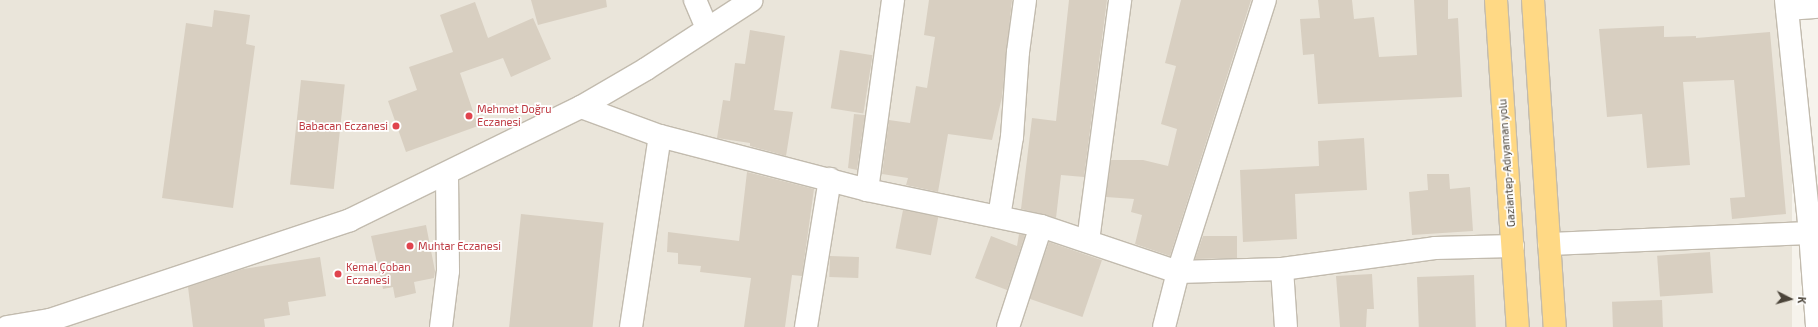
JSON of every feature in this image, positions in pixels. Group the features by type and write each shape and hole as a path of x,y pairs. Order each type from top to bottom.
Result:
{"highway":[{"name":"Gaziantep-Adıyaman yolu","path":"1496,0 1518,327"},
{"path":"1532,0 1555,327"}],"street":[{"path":"695,0 707,28"},
{"path":"7,327 50,320 350,220 447,174 581,107 646,69 752,0"},
{"path":"867,190 893,0"},
{"path":"999,217 1012,137 1018,52 1025,0"},
{"path":"1088,241 1120,0"},
{"path":"1164,327 1178,272 1265,0"},
{"path":"1817,327 1810,232 1787,5 1818,7"},
{"path":"581,107 660,136 867,190 1041,226 1178,272 1282,269 1435,248 1513,246"},
{"path":"631,327 660,136"},
{"path":"441,327 448,271 447,174"},
{"path":"806,327 830,180"},
{"path":"1008,327 1041,226"},
{"path":"1549,244 1810,232"},
{"path":"1282,269 1286,327"}],"shaded area":[{"path":"0,0 1792,0 1792,327 0,327"}],"building":[{"path":"531,0 606,0 607,7 538,25"},
{"path":"929,0 1012,0 1002,97 992,140 948,134 938,192 906,185 908,178 882,174 889,120 910,123 916,86 927,88 935,37 924,35"},
{"path":"1069,0 1107,0 1084,177 1061,175 1056,218 1021,209 1032,118 1056,121"},
{"path":"1181,0 1251,0 1170,256 1135,244 1142,215 1131,212 1134,199 1106,197 1111,160 1143,160 1168,166 1177,129 1161,124 1176,66 1165,63"},
{"path":"1318,0 1352,0 1354,19 1374,17 1379,57 1417,55 1414,0 1448,0 1448,19 1458,18 1462,97 1318,104 1314,54 1303,55 1300,19 1320,18"},
{"path":"475,2 488,38 533,18 551,59 511,77 503,58 460,73 478,126 406,152 388,101 417,90 409,67 453,52 440,15"},
{"path":"214,10 250,15 246,44 255,46 233,208 162,198 186,23 212,27"},
{"path":"1664,26 1664,37 1696,36 1696,38 1770,32 1786,214 1732,219 1730,198 1745,197 1734,80 1683,82 1690,165 1647,168 1642,114 1607,117 1599,29"},
{"path":"750,30 785,36 774,110 793,112 786,156 750,146 750,143 717,138 723,100 730,101 735,63 745,64"},
{"path":"840,50 873,55 863,113 831,108"},
{"path":"301,80 345,85 334,189 290,184"},
{"path":"854,114 865,115 857,170 848,168"},
{"path":"1364,138 1367,190 1295,194 1297,239 1243,242 1240,170 1319,166 1318,141"},
{"path":"747,172 814,189 802,276 792,275 785,327 744,327 751,278 700,272 701,266 678,264 678,253 667,252 668,232 739,241"},
{"path":"1427,174 1449,174 1450,189 1470,187 1473,231 1412,235 1409,192 1428,190"},
{"path":"903,210 938,217 931,255 896,248"},
{"path":"521,214 604,223 593,327 509,327"},
{"path":"426,225 435,271 434,278 414,282 416,293 395,298 393,287 383,289 371,236"},
{"path":"1019,234 1025,235 1007,290 975,278 991,236 1017,246"},
{"path":"1203,236 1237,236 1237,258 1195,259"},
{"path":"1049,242 1102,260 1082,317 1029,299"},
{"path":"1710,252 1713,293 1660,297 1657,256"},
{"path":"830,256 859,257 858,278 829,277"},
{"path":"320,257 326,296 288,302 290,315 264,319 265,327 193,327 188,287 243,269"},
{"path":"1372,274 1374,309 1367,309 1366,327 1340,327 1336,276"},
{"path":"1474,275 1476,327 1419,327 1417,277"},
{"path":"1662,300 1663,327 1613,327 1612,302"}],"place":[{"name":"Mehmet Doğru Eczanesi","path":"469,116"},
{"name":"Babacan Eczanesi","path":"396,126"},
{"name":"Muhtar Eczanesi","path":"410,246"},
{"name":"Kemal Çoban Eczanesi","path":"338,274"}]}
